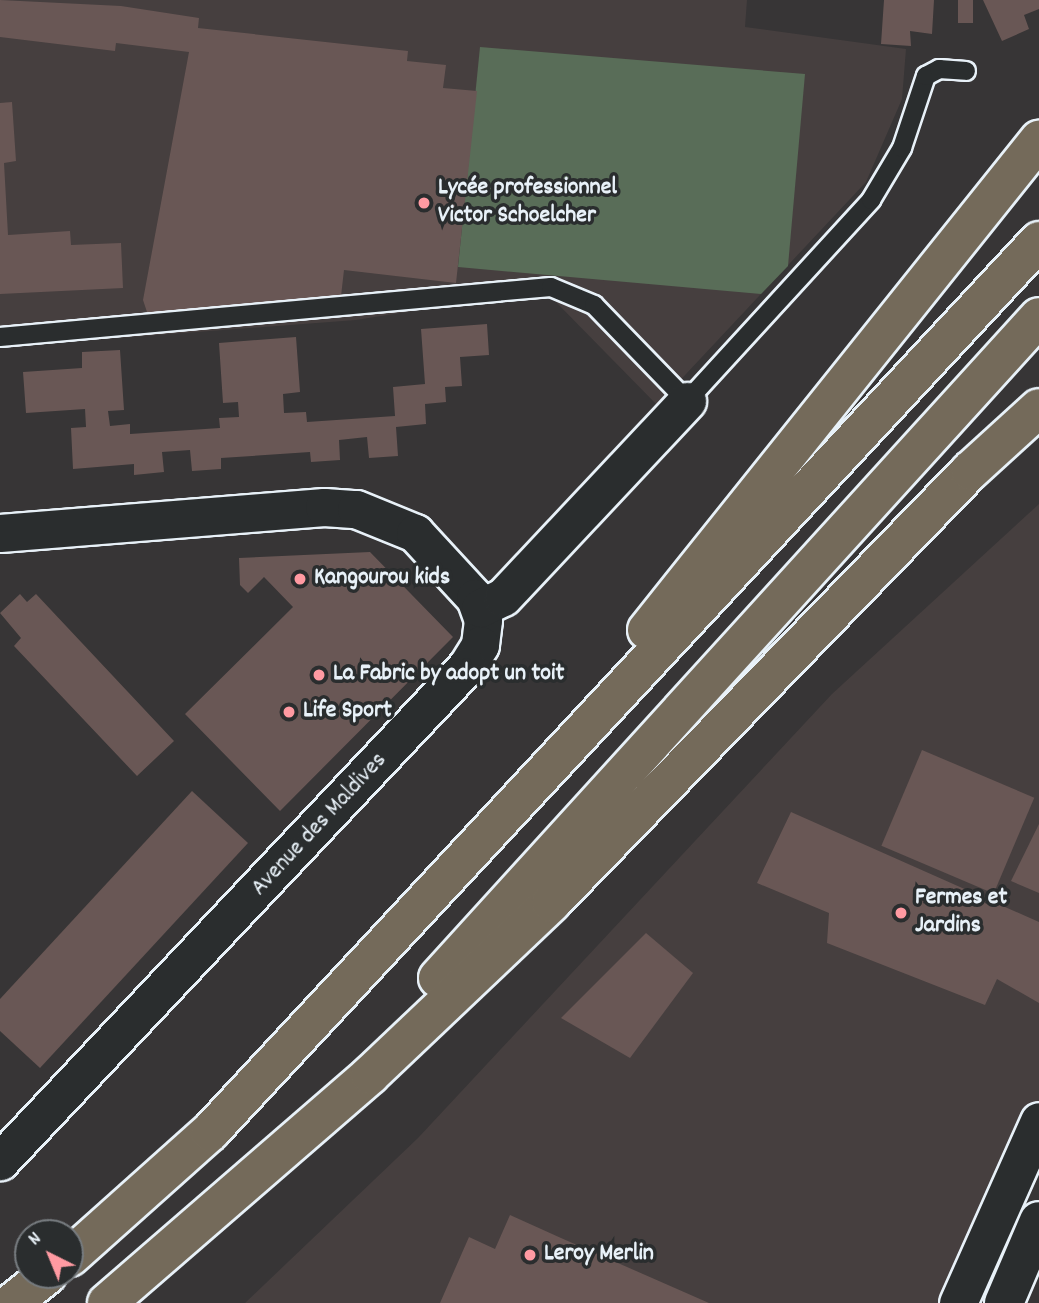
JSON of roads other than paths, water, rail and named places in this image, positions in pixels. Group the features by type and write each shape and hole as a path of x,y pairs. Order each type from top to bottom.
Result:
{"highway":[{"path":"440,888 1039,140"},
{"path":"84,1245 211,1132 1039,241"},
{"path":"182,1240 370,1052 1039,317"},
{"path":"107,1303 370,1075 551,903 971,471 1039,408"},
{"path":"12,1303 30,1289"}],"main road":[{"path":"1004,1303 1039,1221"}],"street":[{"path":"0,533 356,509 415,533 480,608 503,597 687,401"},
{"name":"Avenue des Maldives","path":"0,1161 467,666 483,633 480,608"},
{"path":"958,1303 1039,1121"}],"lane":[{"path":"0,337 551,287 594,305 687,401 871,200 902,148 926,76 939,69 966,71"}],"place":[{"name":"Lycée professionnel Victor Schoelcher","path":"424,203"},
{"name":"Kangourou kids","path":"300,579"},
{"name":"La Fabric by adopt un toit","path":"319,675"},
{"name":"Life Sport","path":"289,712"},
{"name":"Fermes et Jardins","path":"901,913"},
{"name":"Leroy Merlin","path":"530,1255"}]}
